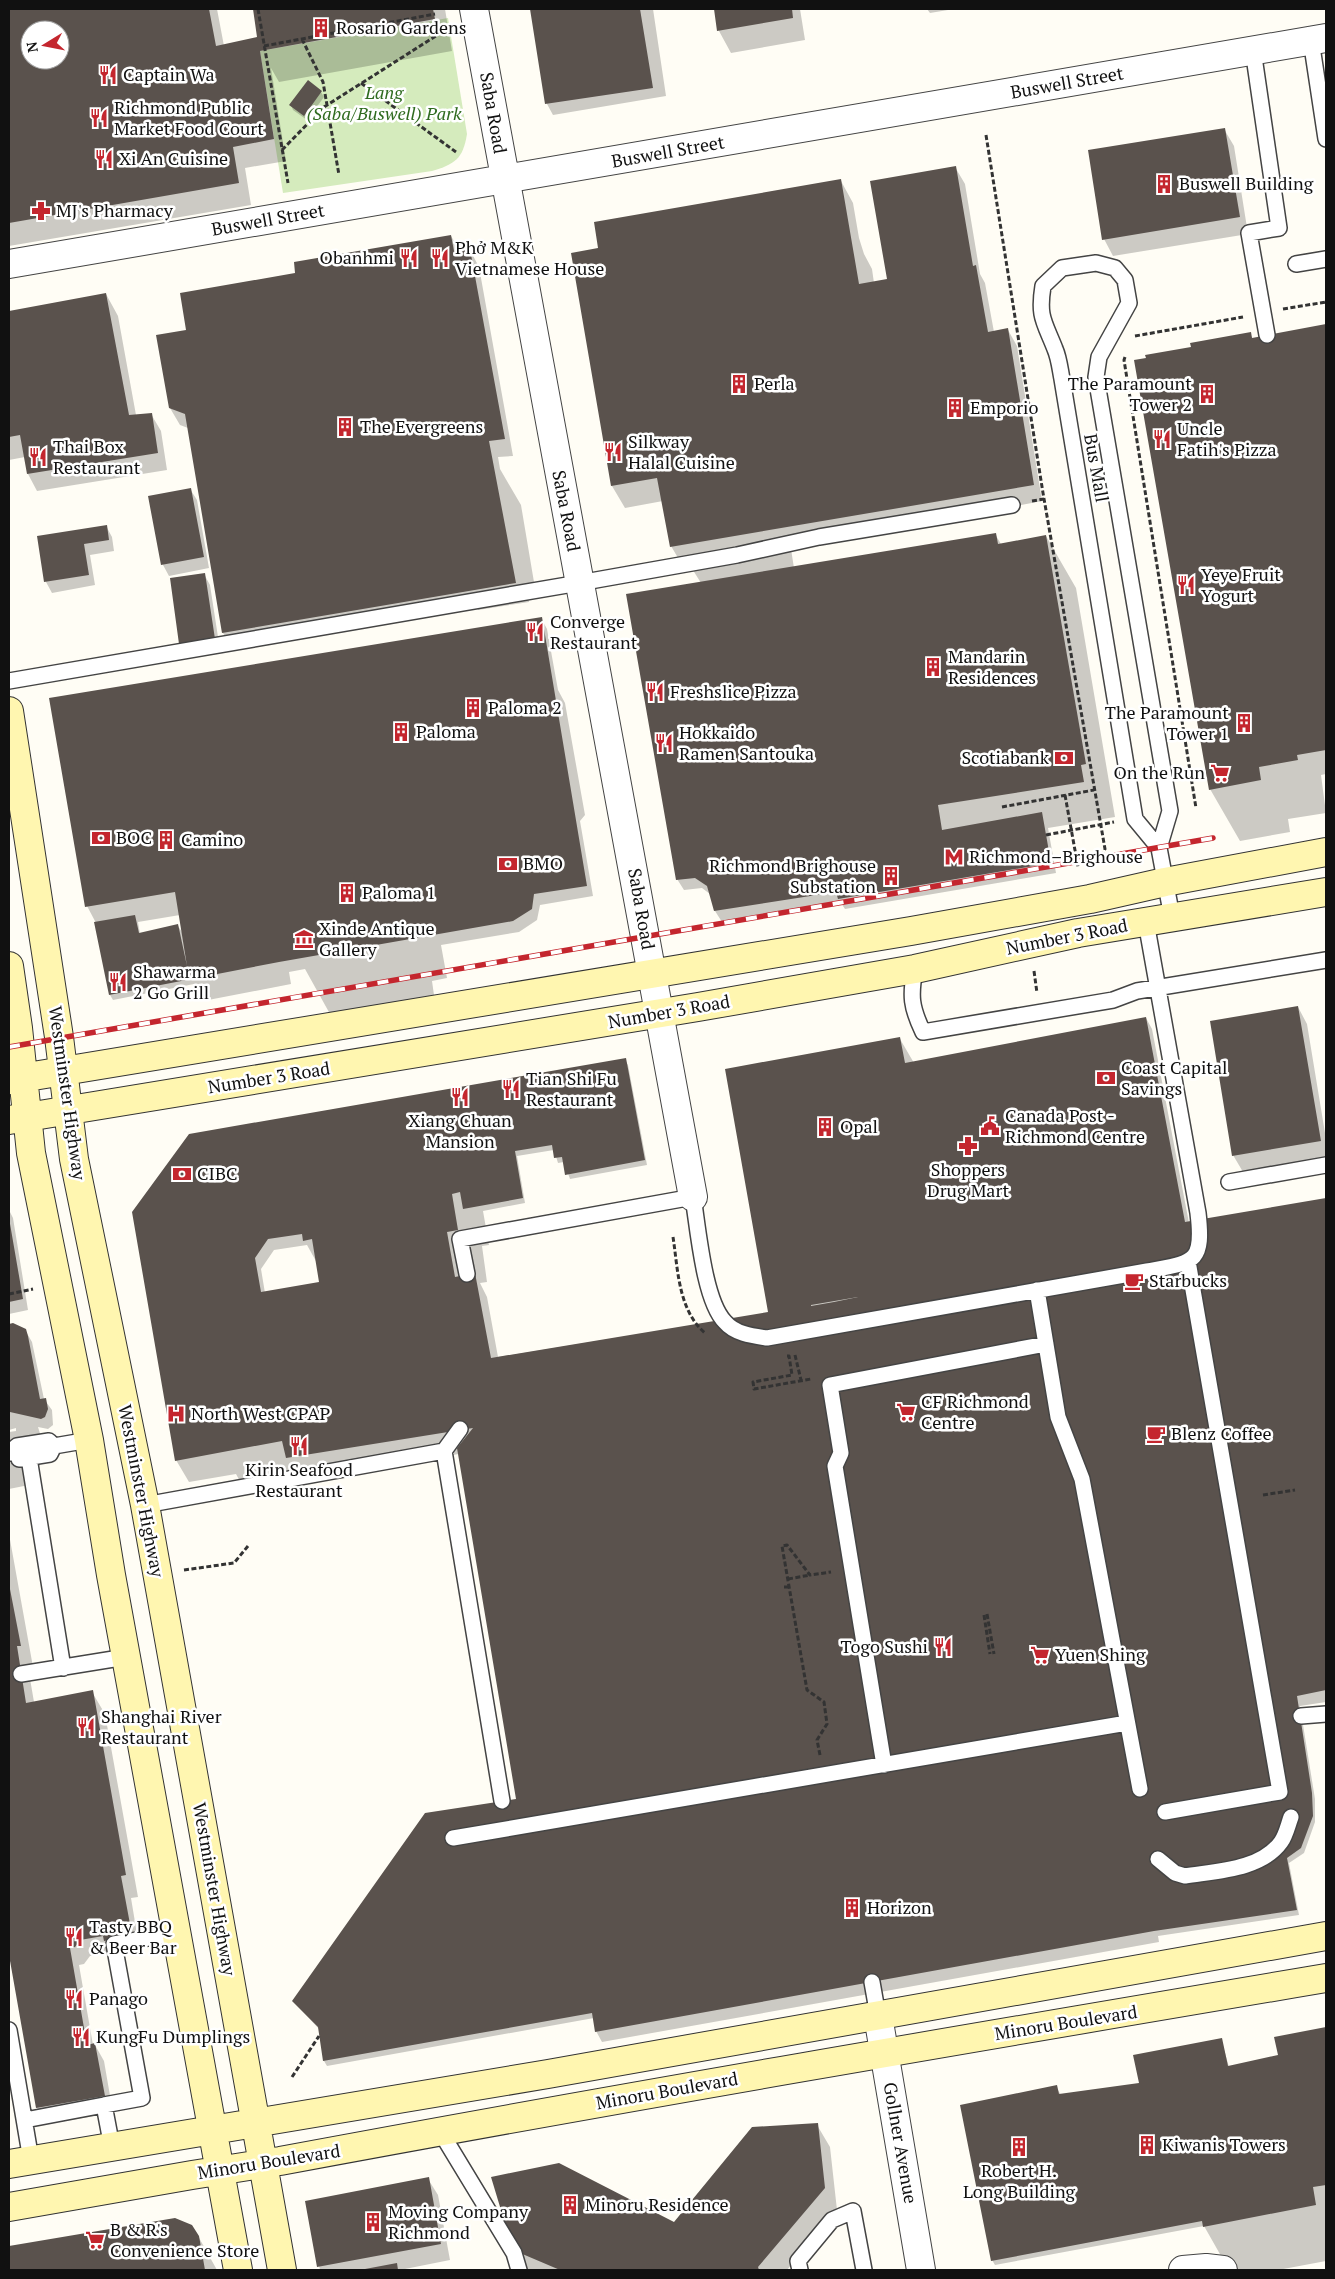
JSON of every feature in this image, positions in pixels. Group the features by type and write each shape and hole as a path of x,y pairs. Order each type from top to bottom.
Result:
{"main road":[{"name":"Westminster Highway","path":"9,711 64,1072 74,1159 145,1505 282,2270"},
{"name":"Number 3 Road","path":"15,1079 911,931 1090,899 1165,882 1326,852"},
{"name":"Number 3 Road","path":"17,1119 659,1014 915,969 1078,933 1326,892"},
{"path":"9,966 18,1028 15,1079 17,1119 31,1153 89,1440 126,1658 238,2270"},
{"path":"20,2162 112,2148 878,2016 1326,1936"},
{"name":"Minoru Boulevard","path":"9,2207 264,2164 884,2052 1125,2014 1326,1978"}],"street":[{"name":"Saba Road","path":"474,9 693,1197"},
{"name":"Buswell Street","path":"9,264 1318,39"},
{"name":"Gollner Avenue","path":"878,2016 922,2270"},
{"path":"1183,2270 1206,2268 1224,2270"}],"lane":[{"path":"1318,39 1326,139"},
{"path":"1253,50 1279,228 1249,233 1267,335"},
{"path":"1296,264 1326,259"},
{"name":"Bus Mall","path":"1159,848 1135,819 1062,379 1055,349 1046,330 1040,306 1042,286 1062,268 1096,263 1114,268 1125,280 1129,303 1102,350 1096,377 1170,812 1159,848 1165,882 1159,919 1158,987 1199,1219 1201,1244 1188,1262"},
{"path":"9,681 580,583 737,555 819,537 1012,505"},
{"path":"915,969 910,992 913,1012 923,1032 1113,1000 1137,991 1158,987 1326,960"},
{"path":"1228,1182 1326,1165"},
{"path":"467,1274 460,1239 693,1197 712,1304 725,1324 747,1335 767,1338 1170,1267 1188,1262 1280,1792 1165,1812"},
{"path":"1037,1290 1058,1417 1082,1479 1140,1789"},
{"path":"884,1765 836,1466 841,1453 830,1385 1046,1344"},
{"path":"145,1505 444,1451 460,1429"},
{"path":"54,1446 89,1440"},
{"path":"49,1441 54,1446 50,1454 29,1458 19,1459 9,1454 17,1446 49,1441"},
{"path":"444,1451 502,1801"},
{"path":"29,1458 63,1668"},
{"path":"21,1674 126,1658"},
{"path":"1301,1716 1326,1714"},
{"path":"453,1838 1127,1723"},
{"path":"1158,1859 1175,1873 1185,1876 1248,1864 1265,1856 1277,1846 1292,1817"},
{"path":"25,2120 142,2098 114,1944 177,1933"},
{"path":"872,1982 878,2016"},
{"path":"9,2030 25,2120 20,2162"},
{"path":"104,2105 112,2148"},
{"path":"440,2131 514,2253 519,2270"},
{"path":"800,2270 798,2261 832,2220 854,2211 864,2270"}],"path":[{"path":"258,9 288,183"},
{"path":"264,46 436,14"},
{"path":"282,150 328,105 439,34"},
{"path":"302,39 323,82 339,175"},
{"path":"361,83 456,152"},
{"path":"986,135 1041,484 1100,824 1103,854"},
{"path":"1131,344 1135,336 1326,302"},
{"path":"1128,352 1124,360 1196,808"},
{"path":"1002,807 1094,790"},
{"path":"1065,795 1078,867"},
{"path":"1046,834 1118,822"},
{"path":"1034,971 1038,998"},
{"path":"9,1294 33,1289"},
{"path":"797,1358 801,1380"},
{"path":"1263,1495 1295,1490"},
{"path":"182,1568 187,1571 234,1563 248,1546"},
{"path":"810,1575 787,1546 782,1546 807,1690 824,1702 827,1724 817,1740 824,1775"},
{"path":"788,1579 852,1568"},
{"path":"784,1587 789,1587"},
{"path":"985,1615 992,1654"},
{"path":"292,2077 319,2036"}],"green space":[{"name":"Lang (Saba/Buswell) Park","path":"448,18 467,134 463,149 457,159 447,166 432,171 283,193 260,51"}],"building":[{"path":"9,9 209,9 216,46 257,37 253,9 433,9 435,19 260,51 274,139 233,147 239,183 9,223"},
{"path":"530,9 640,9 653,88 545,104"},
{"path":"714,9 792,9 793,18 717,31"},
{"path":"308,80 322,91 304,116 289,105"},
{"name":"Buswell Building","path":"1225,128 1240,217 1102,240 1088,150"},
{"name":"Perla","path":"956,166 973,266 976,265 988,332 1008,328 1034,485 670,547 657,478 611,486 571,253 598,248 594,222 841,179 859,284 887,279 870,181"},
{"name":"The Evergreens","path":"451,235 454,251 470,249 505,439 489,441 516,583 222,633 185,414 169,408 156,335 186,330 180,293 295,273 294,262"},
{"path":"106,293 129,415 152,413 158,453 27,474 20,435 9,437 9,311"},
{"path":"1326,324 1326,750 1297,755 1298,760 1259,767 1261,780 1209,790 1134,360 1146,358 1145,355 1191,347 1190,343 1251,332 1252,338"},
{"path":"191,488 204,557 161,565 148,496"},
{"path":"107,525 109,540 84,544 89,575 44,582 37,536"},
{"path":"996,533 998,544 1046,535 1086,764 1081,765 1084,782 938,805 942,830 1042,812 1051,863 838,899 836,892 714,911 707,886 695,878 676,880 626,594"},
{"path":"205,573 215,639 179,644 170,578"},
{"path":"542,617 587,886 534,894 532,909 513,921 279,962 109,995 94,922 135,915 139,933 178,924 187,966 175,892 85,907 49,698"},
{"path":"1298,1006 1321,1141 1232,1156 1210,1021"},
{"path":"1146,1017 1185,1222 1326,1198 1326,1690 1297,1696 1312,1793 1313,1816 1301,1848 1287,1858 1297,1910 1154,1931 595,2032 592,2013 323,2061 318,2027 292,2001 425,1813 516,1799 457,1448 473,1428 286,1458 282,1441 175,1461 132,1212 189,1134 626,1058 645,1160 565,1175 562,1157 554,1158 552,1145 515,1151 523,1198 463,1209 460,1192 452,1194 458,1230 447,1232 455,1277 475,1273 491,1358 768,1312 725,1069 900,1037 905,1063","holes":["302,1234 303,1241 312,1239 319,1282 261,1292 255,1258 268,1239","858,1297 834,1302 811,1306 811,1305"]},
{"path":"9,1218 23,1299 9,1302"},
{"path":"13,1323 26,1329 40,1399 46,1398 48,1409 45,1417 41,1419 10,1412 9,1414 9,1324"},
{"path":"9,1584 21,1646 17,1646 26,1703 93,1690 126,1875 121,1876 130,1924 117,1926 119,1938 104,1941 103,1936 80,1940 75,1947 70,1948 87,2045 95,2043 105,2096 36,2108 9,1955"},
{"name":"Kiwanis Towers","path":"1326,2027 1326,2185 1313,2187 1316,2205 1203,2227 1202,2221 991,2261 960,2105 1057,2085 1059,2094 1139,2083 1133,2055 1222,2038 1228,2066 1278,2055 1274,2037"},
{"name":"Minoru Residence","path":"818,2123 825,2188 758,2267 759,2270 560,2270 513,2250 491,2177 559,2163 674,2222 752,2127"},
{"name":"Moving Company Richmond","path":"429,2177 441,2244 317,2267 305,2201"},
{"path":"175,2218 192,2225 199,2236 205,2270 9,2270 9,2246"},
{"path":"397,2263 398,2270 365,2270 365,2269"}],"railway":[{"path":"9,1047 1213,838"}],"place":[{"name":"Rosario Gardens","path":"321,28"},
{"name":"Captain Wa","path":"108,75"},
{"name":"Richmond Public Market Food Court","path":"99,118"},
{"name":"Xi An Cuisine","path":"104,159"},
{"name":"Buswell Building","path":"1164,184"},
{"name":"MJ's Pharmacy","path":"41,211"},
{"name":"Obanhmi","path":"409,258"},
{"name":"Phở M&K Vietnamese House","path":"440,258"},
{"name":"Perla","path":"739,384"},
{"name":"The Paramount Tower 2","path":"1207,394"},
{"name":"Emporio","path":"955,408"},
{"name":"The Evergreens","path":"345,427"},
{"name":"Uncle Fatih's Pizza","path":"1162,439"},
{"name":"Silkway Halal Cuisine","path":"613,452"},
{"name":"Thai Box Restaurant","path":"38,457"},
{"name":"Yeye Fruit Yogurt","path":"1186,585"},
{"name":"Converge Restaurant","path":"535,632"},
{"name":"Mandarin Residences","path":"933,667"},
{"name":"Freshslice Pizza","path":"655,692"},
{"name":"Paloma 2","path":"473,708"},
{"name":"The Paramount Tower 1","path":"1244,723"},
{"name":"Paloma","path":"401,732"},
{"name":"Hokkaido Ramen Santouka","path":"664,743"},
{"name":"Scotiabank","path":"1064,758"},
{"name":"On the Run","path":"1220,773"},
{"name":"BOC","path":"101,838"},
{"name":"Camino","path":"166,840"},
{"name":"Richmond–Brighouse","path":"954,857"},
{"name":"BMO","path":"508,864"},
{"name":"Richmond Brighouse Substation","path":"891,876"},
{"name":"Paloma 1","path":"347,893"},
{"name":"Xinde Antique Gallery","path":"304,939"},
{"name":"Shawarma 2 Go Grill","path":"118,982"},
{"name":"Coast Capital Savings","path":"1106,1078"},
{"name":"Tian Shi Fu Restaurant","path":"511,1089"},
{"name":"Xiang Chuan Mansion","path":"460,1097"},
{"name":"Canada Post - Richmond Centre","path":"990,1126"},
{"name":"Opal","path":"825,1127"},
{"name":"Shoppers Drug Mart","path":"968,1146"},
{"name":"CIBC","path":"182,1174"},
{"name":"Starbucks","path":"1134,1281"},
{"name":"CF Richmond Centre","path":"906,1412"},
{"name":"North West CPAP","path":"176,1414"},
{"name":"Blenz Coffee","path":"1156,1434"},
{"name":"Kirin Seafood Restaurant","path":"299,1446"},
{"name":"Togo Sushi","path":"943,1647"},
{"name":"Yuen Shing","path":"1040,1655"},
{"name":"Shanghai River Restaurant","path":"86,1727"},
{"name":"Horizon","path":"852,1908"},
{"name":"Tasty BBQ & Beer Bar","path":"74,1937"},
{"name":"Panago","path":"74,1999"},
{"name":"KungFu Dumplings","path":"81,2037"},
{"name":"Kiwanis Towers","path":"1147,2145"},
{"name":"Robert H. Long Building","path":"1019,2147"},
{"name":"Minoru Residence","path":"570,2205"},
{"name":"Moving Company Richmond","path":"373,2222"},
{"name":"B & R's Convenience Store","path":"95,2240"}]}
